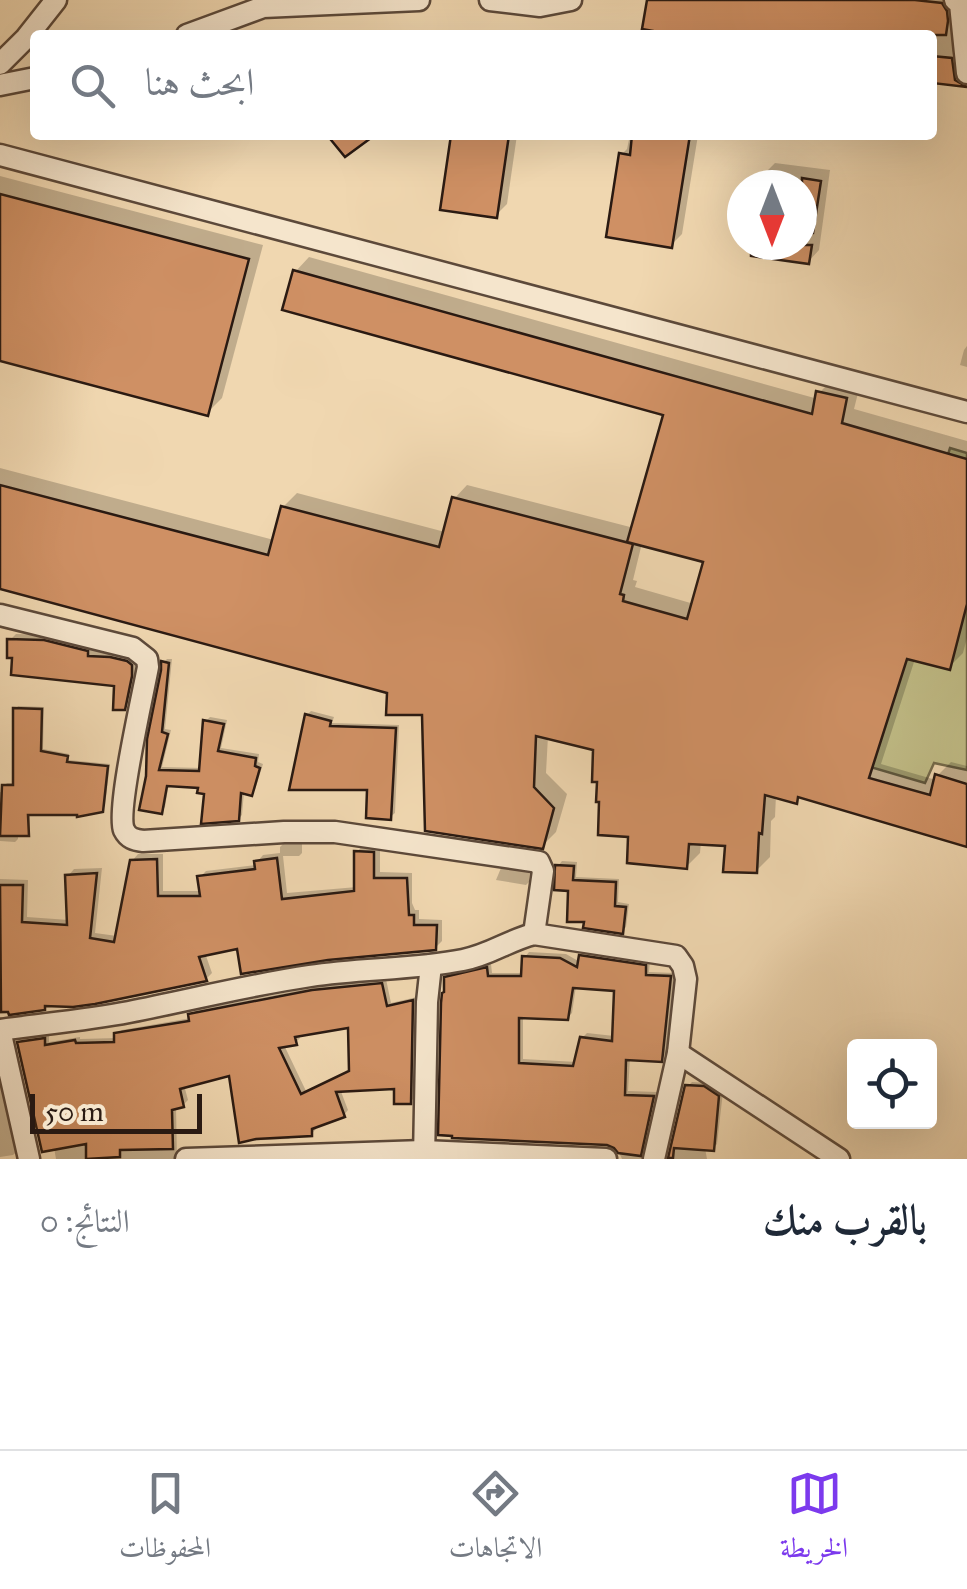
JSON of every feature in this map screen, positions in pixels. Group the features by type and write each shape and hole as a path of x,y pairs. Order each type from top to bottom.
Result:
{"street":[{"path":"32,30 56,0"},
{"path":"201,30 263,7 430,0"},
{"path":"490,0 540,6 571,0"},
{"path":"954,0 960,4 967,73"},
{"path":"0,64 30,33"},
{"path":"0,85 30,79"},
{"path":"0,155 967,412"},
{"path":"0,615 132,648 146,659 148,667 124,796 122,824 132,839 335,832 538,862 542,871 534,934"},
{"path":"29,1159 0,1030 126,1012 325,973 431,965 489,954 534,934 676,956 683,966 686,978 678,1054 654,1159"},
{"path":"424,1155 431,965"},
{"path":"678,1054 838,1159"},
{"path":"186,1159 424,1155 606,1159"}],"shaded area":[{"path":"950,448 967,453 967,770 934,763 925,783 816,751 903,596"}],"building":[{"path":"647,0 915,0 942,3 948,21 946,35 937,35 937,30 642,29"},
{"path":"937,56 952,58 955,80 967,87 937,84"},
{"path":"331,140 368,140 345,157"},
{"path":"450,140 508,140 497,218 440,210"},
{"path":"632,140 689,140 672,248 606,237 619,153 630,155"},
{"path":"0,194 249,259 208,416 0,361"},
{"path":"293,270 812,414 816,391 847,398 842,423 967,459 967,604 950,670 907,659 869,778 930,795 935,774 967,784 967,847 798,797 797,804 765,795 757,873 723,872 725,846 689,844 687,869 627,863 628,837 598,835 593,750 536,736 534,787 554,808 543,849 425,831 422,715 386,715 387,693 0,589 0,485 268,555 281,506 439,547 452,497 633,544 620,594 624,595 623,601 687,619 703,562 627,542 663,415 282,310"},
{"path":"7,639 44,640 88,651 88,656 127,661 132,665 132,676 125,710 113,710 114,686 11,675"},
{"path":"161,661 169,663 162,732 168,734 159,770 199,771 203,720 224,724 218,751 256,758 255,766 260,768 252,796 241,793 239,821 201,824 204,794 197,793 198,788 167,786 162,814 139,810"},
{"path":"13,708 42,709 41,751 68,756 67,762 108,766 103,812 77,817 28,815 29,836 0,836 2,785 13,785"},
{"path":"305,714 331,721 330,726 396,728 391,820 366,818 367,790 289,790"},
{"path":"354,851 374,852 374,878 407,878 409,915 414,915 414,925 437,925 436,950 328,960 241,974 237,949 199,957 207,981 95,1004 45,1006 45,1010 9,1015 1,1012 0,885 23,885 22,922 67,925 65,875 97,873 90,938 114,942 130,860 157,859 158,896 200,896 197,876 255,869 254,861 277,858 282,899 354,891"},
{"path":"555,865 574,866 573,880 616,882 615,906 626,907 623,934 583,928 584,922 567,922 568,891 554,890"},
{"path":"579,955 646,965 646,975 671,976 662,1062 626,1060 625,1095 654,1096 641,1156 618,1153 607,1145 438,1135 444,977 487,967 488,976 521,976 522,956 560,958 577,967","holes":["573,988 614,991 612,1041 580,1037 573,1066 519,1063 519,1018 568,1020"]},
{"path":"382,983 387,1006 413,1000 411,1104 394,1104 394,1089 336,1092 345,1117 312,1129 312,1136 239,1143 229,1076 180,1089 184,1107 172,1110 173,1149 120,1150 120,1157 86,1159 86,1144 42,1152 17,1042 45,1038 45,1045 75,1040 114,1042 114,1033 189,1021 188,1014 312,990","holes":["348,1028 349,1071 301,1094 279,1048 297,1045 295,1037"]},
{"path":"685,1085 704,1086 719,1096 714,1151 674,1148 673,1158 668,1158"}]}
